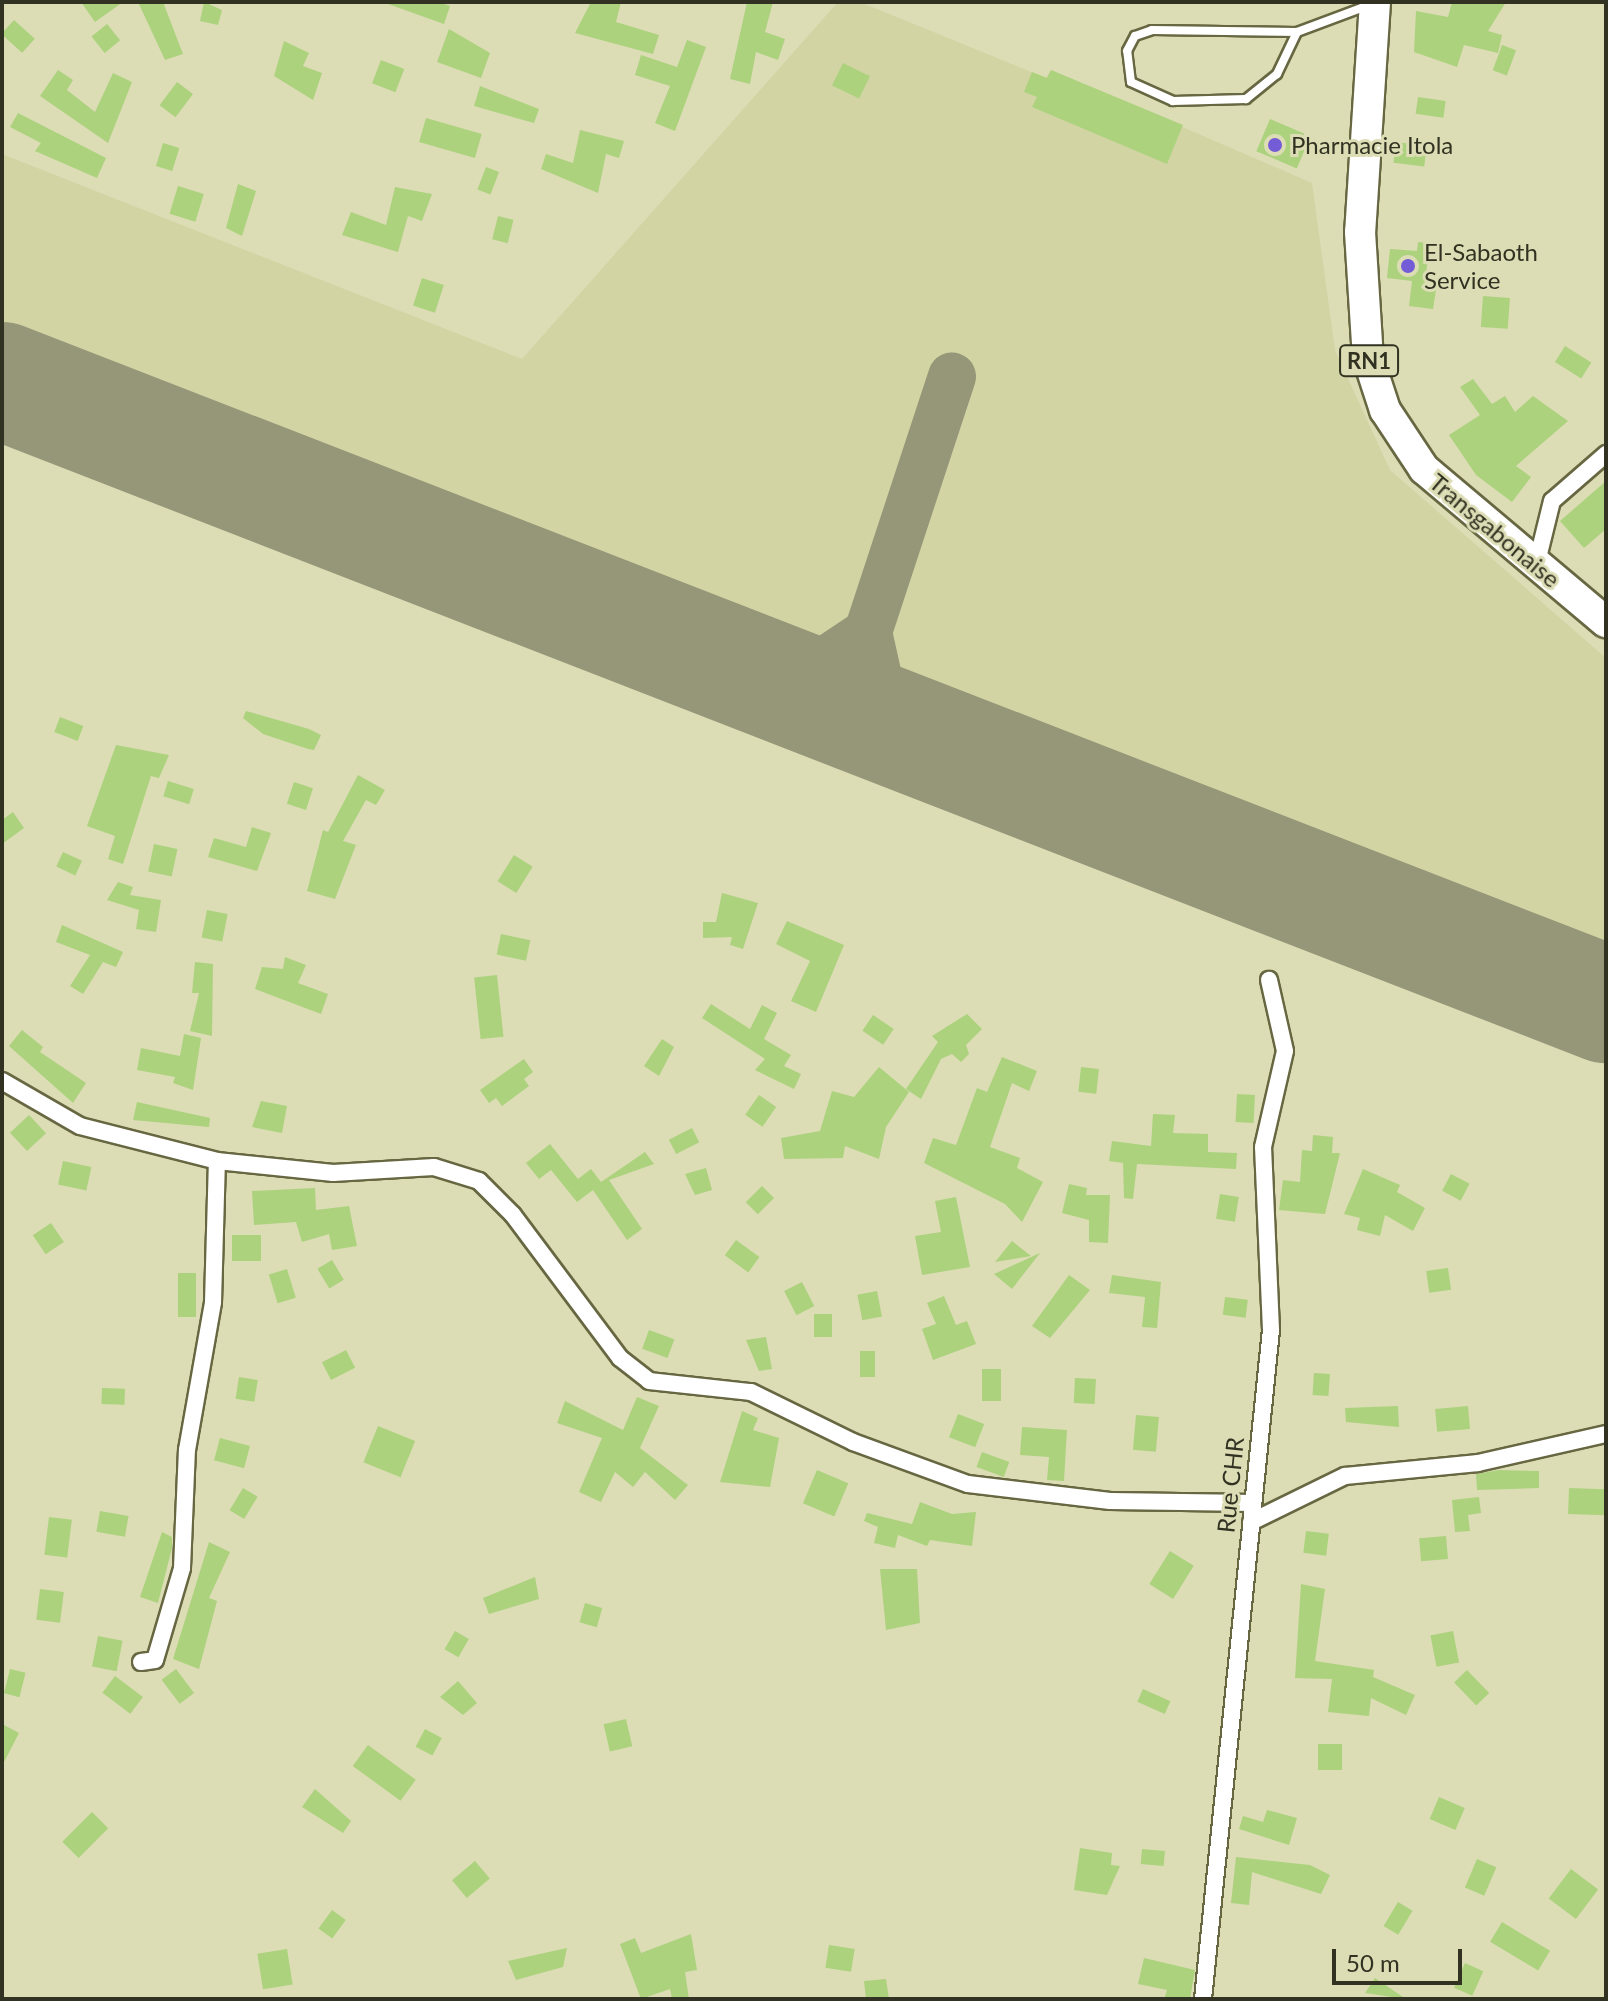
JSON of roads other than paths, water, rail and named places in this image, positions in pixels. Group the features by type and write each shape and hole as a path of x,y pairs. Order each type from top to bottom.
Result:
{"highway":[{"name":"Transgabonaise","path":"1375,2 1360,232 1368,358 1385,410 1424,469 1606,622"}],"street":[{"path":"1536,566 1552,501 1606,454"},
{"name":"Rue CHR","path":"1203,1999 1271,1330 1263,1147 1285,1051 1269,980"},
{"path":"2,1081 80,1126 217,1161 333,1173 434,1167 479,1181 513,1215 620,1358 649,1381 751,1392 853,1442 968,1484 1110,1501 1253,1503"},
{"path":"141,1662 155,1660 182,1568 187,1450 213,1302 217,1161"},
{"path":"1251,1522 1345,1476 1478,1463 1606,1434"}],"lane":[{"path":"1297,32 1277,74 1246,99 1173,101 1131,82 1127,51 1135,36 1152,30 1297,32 1375,2"}],"place":[{"name":"Pharmacie Itola","path":"1275,145"},
{"name":"El-Sabaoth Service","path":"1408,266"}]}
